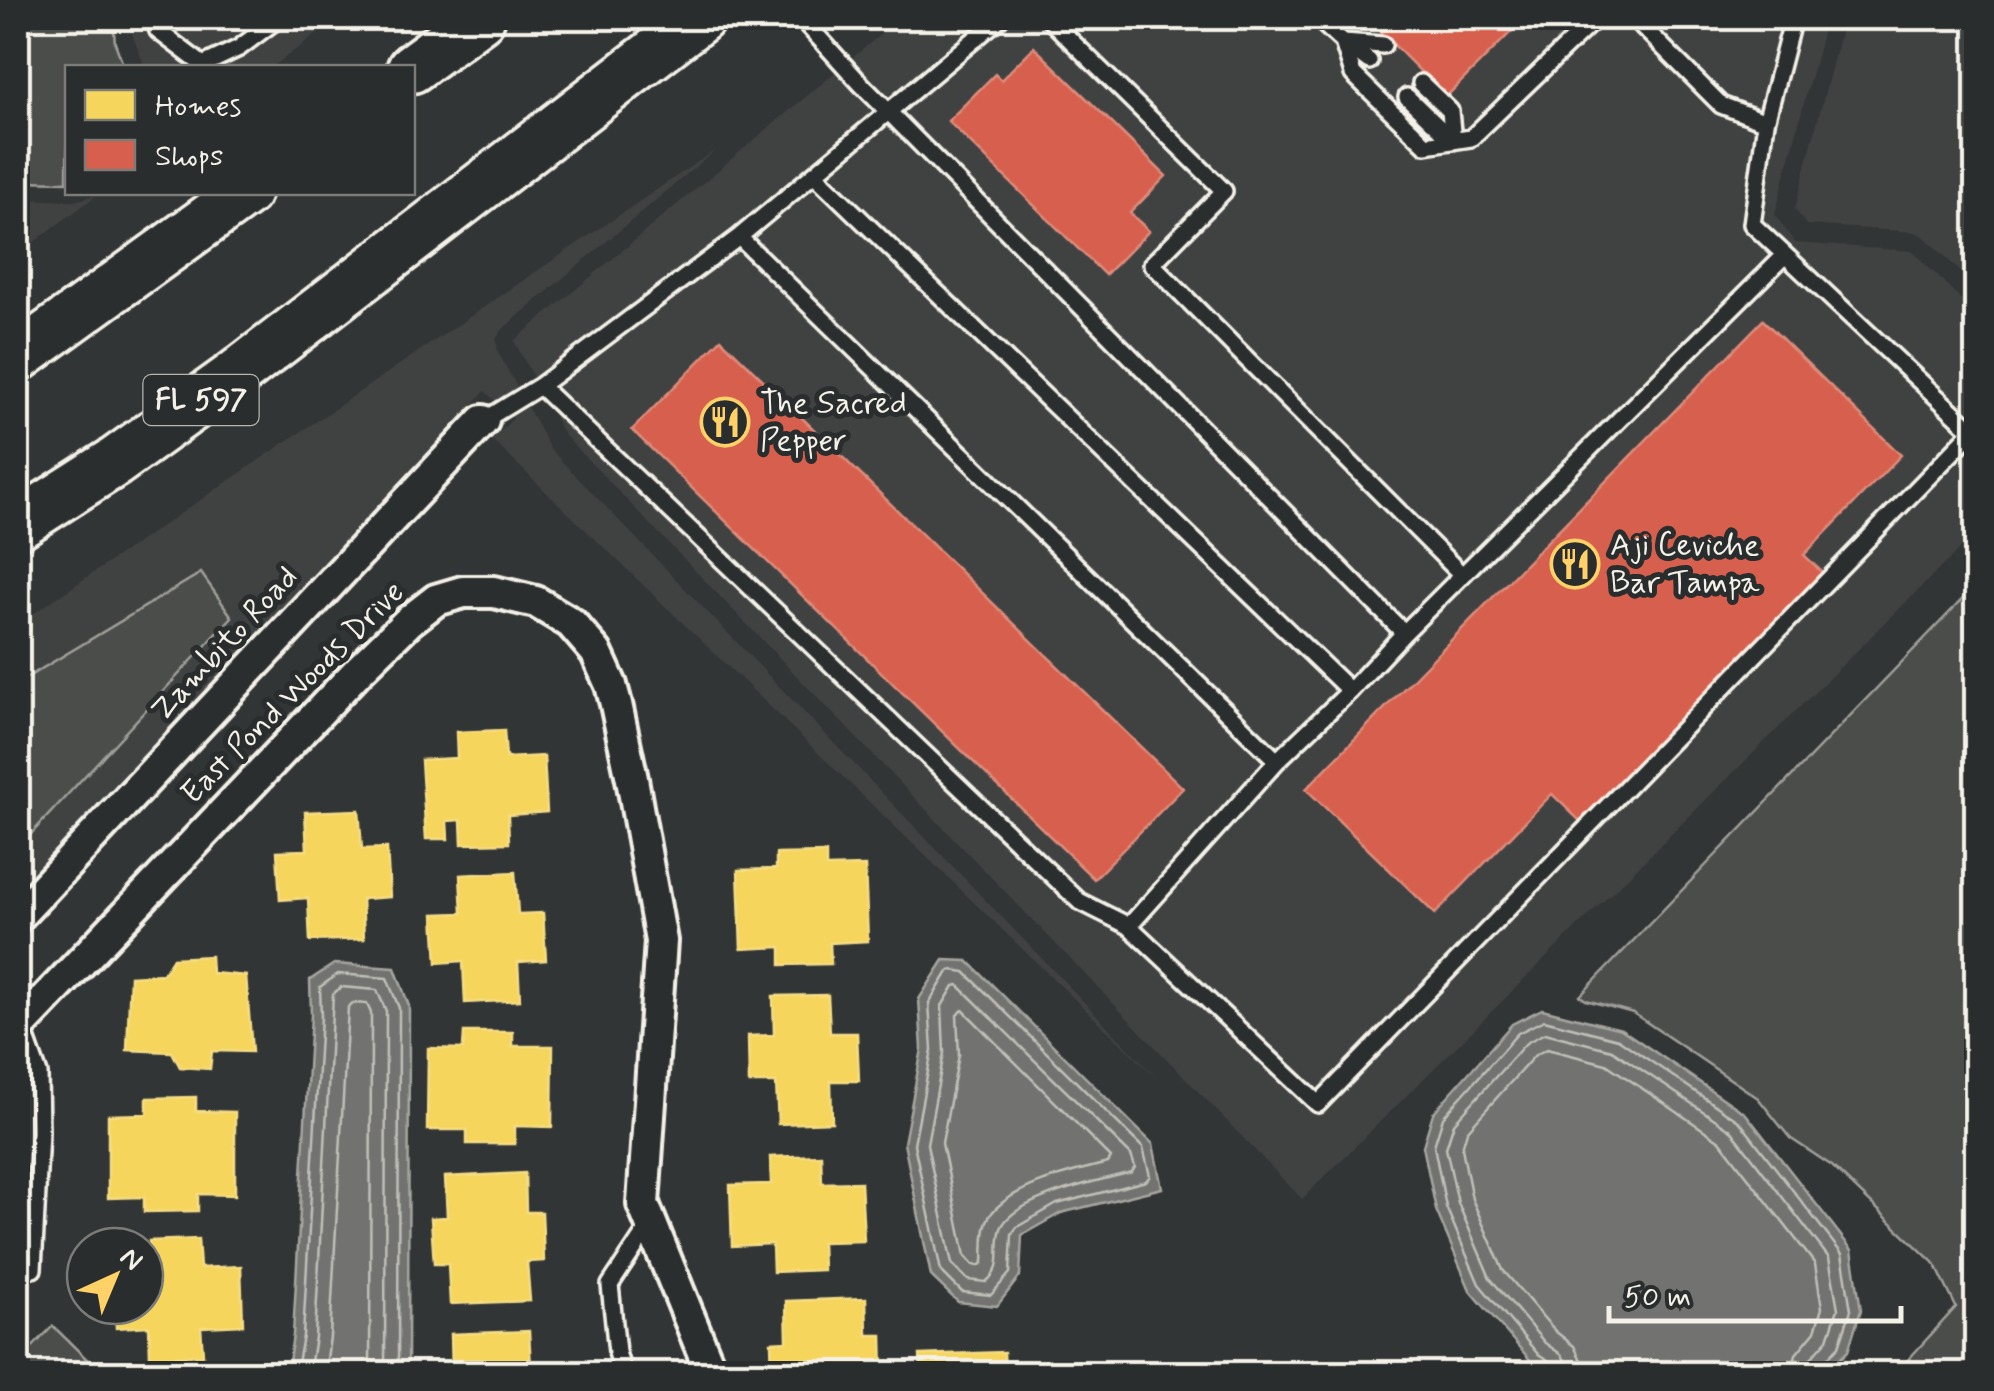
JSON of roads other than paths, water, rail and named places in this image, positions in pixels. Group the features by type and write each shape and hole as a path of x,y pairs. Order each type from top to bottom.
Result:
{"main road":[{"path":"415,66 480,18"},
{"name":"FL 597","path":"18,524 115,462 233,377 700,18"},
{"path":"18,357 242,195"}],"street":[{"name":"Zambito Road","path":"18,916 483,421"},
{"name":"East Pond Woods Drive","path":"19,1026 409,621 436,600 463,592 494,592 536,602 571,623 596,652 610,684 632,779 661,941 643,1204 712,1374"}],"lane":[{"path":"154,18 158,31 203,65 239,48 279,18"},
{"path":"800,18 1404,632"},
{"path":"483,421 540,386 739,237 1000,18"},
{"path":"1048,18 1224,191 1152,264 1462,575"},
{"path":"1317,18 1368,60"},
{"path":"1343,42 1353,74 1426,145 1472,138 1596,18"},
{"path":"1634,18 1720,105 1766,122"},
{"path":"540,386 1079,901 1129,926 1318,1104 1974,432 1752,224 1766,122 1793,18"},
{"path":"1343,42 1383,45"},
{"path":"1421,83 1450,111 1453,142"},
{"path":"1407,97 1453,142"},
{"path":"814,174 1350,691"},
{"path":"739,237 1277,762"},
{"path":"1129,926 1277,762 1784,254"},
{"path":"18,1268 33,1269 40,1132 39,1074 19,1026"},
{"path":"623,1374 610,1284 651,1223"}],"water":[{"path":"944,960 968,961 1153,1144 1162,1188 1061,1213 1022,1235 1020,1276 997,1306 958,1302 931,1276 904,1143 922,1049 919,999"},
{"path":"334,964 395,968 409,1006 408,1373 278,1373 288,1368 293,1335 310,980"},
{"path":"1542,1009 1621,1029 1746,1114 1852,1250 1861,1310 1848,1351 1826,1373 1551,1373 1531,1361 1470,1290 1436,1210 1423,1146 1433,1113 1512,1024"}],"place":[{"name":"The Sacred Pepper","path":"725,422"},
{"name":"Aji Ceviche Bar Tampa","path":"1575,564"}]}
